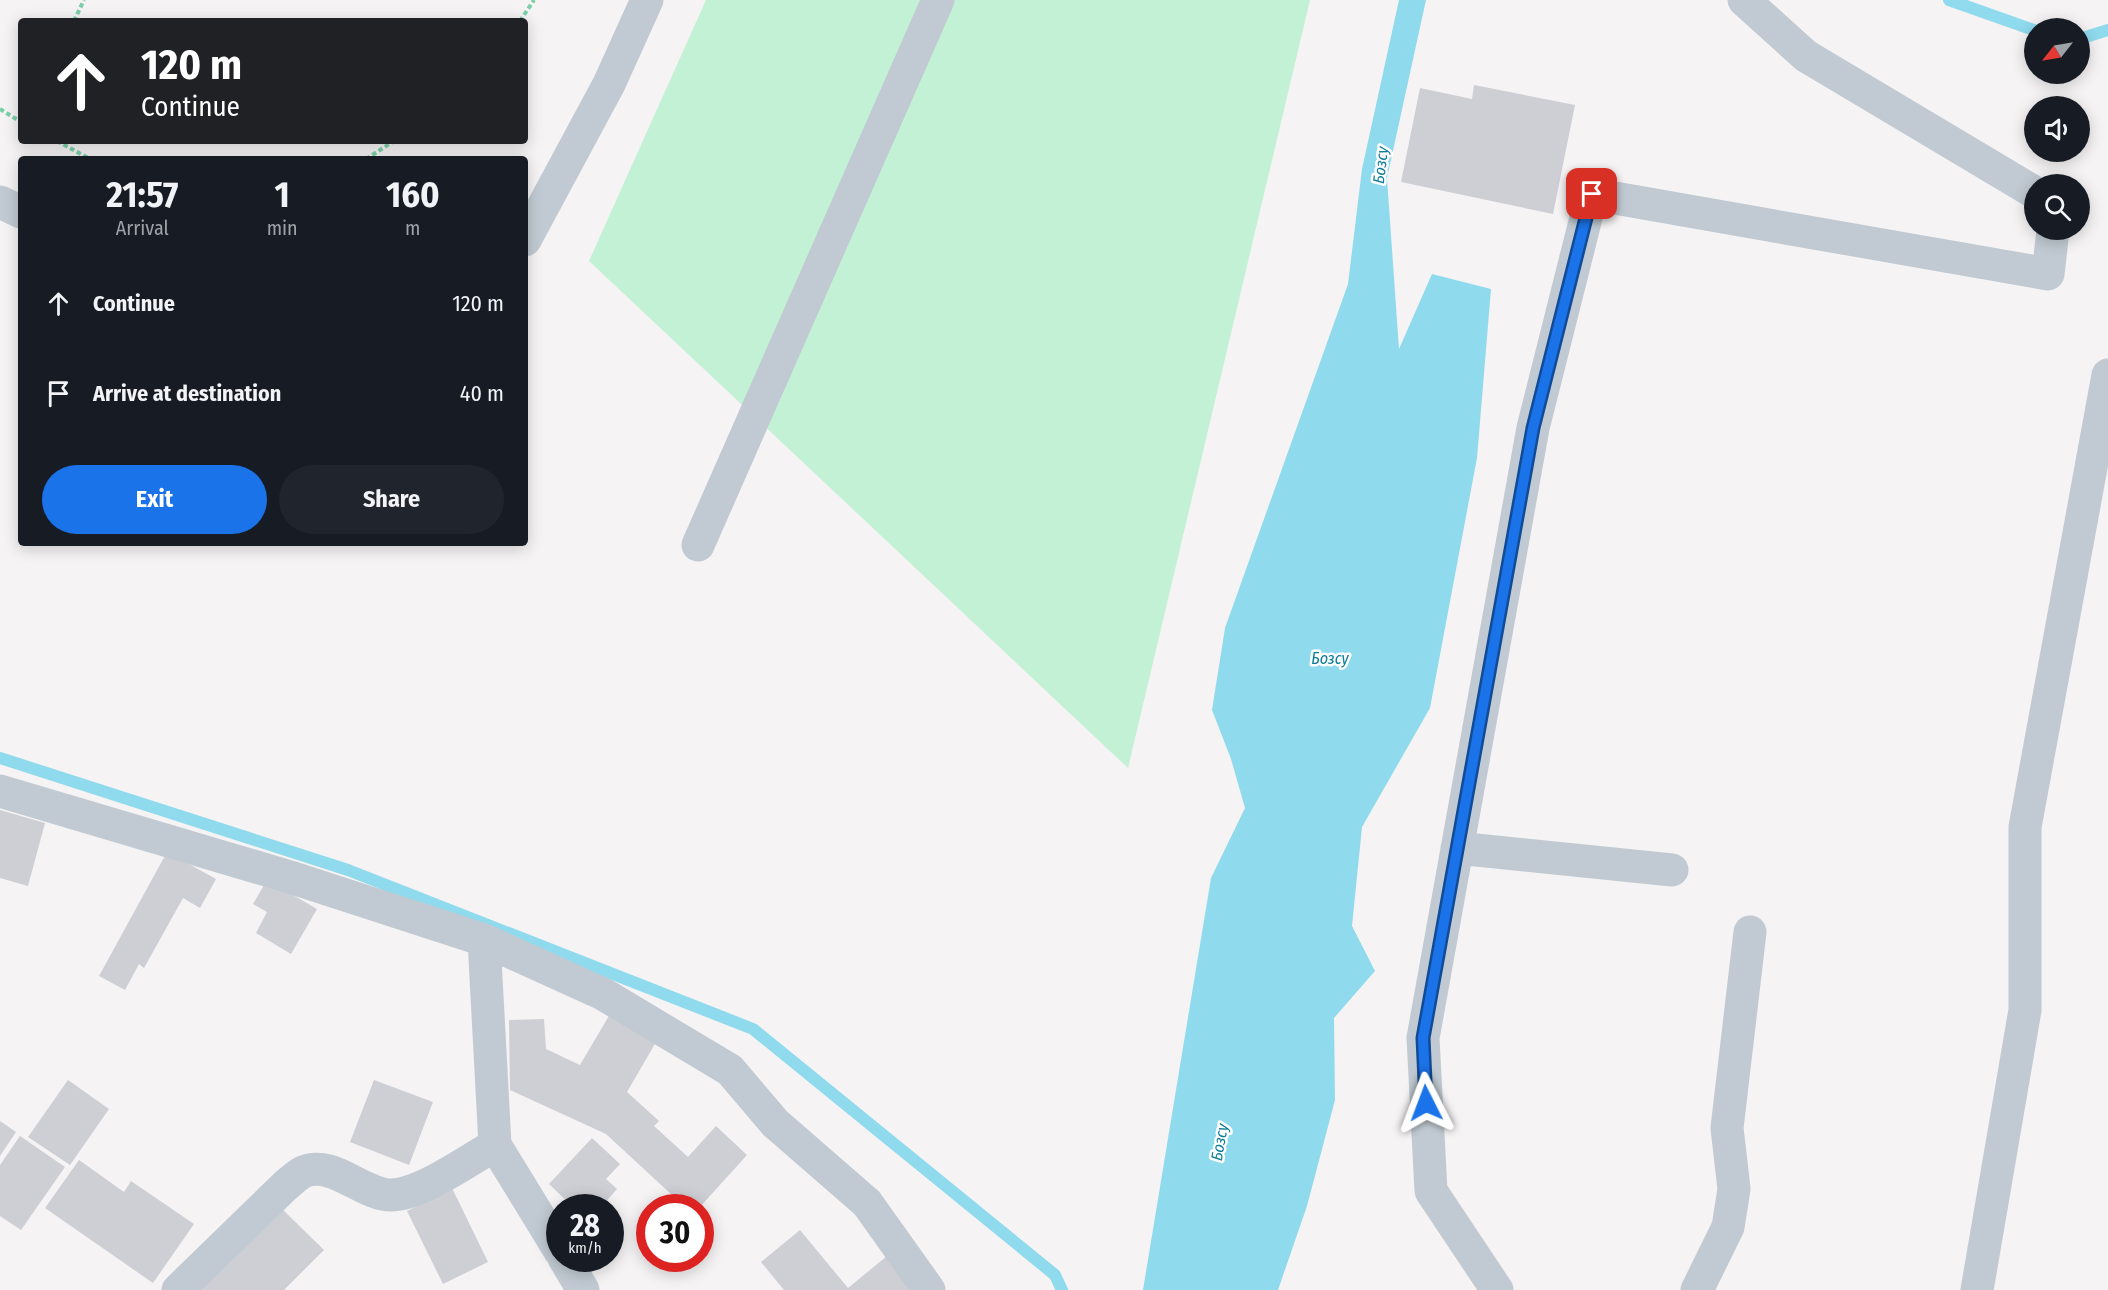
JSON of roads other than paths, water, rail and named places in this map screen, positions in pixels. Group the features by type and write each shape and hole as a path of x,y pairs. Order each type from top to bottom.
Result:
{"street":[{"path":"528,234 609,84 647,0"},
{"path":"698,545 938,0"},
{"path":"1744,0 1806,56 2024,186"},
{"path":"1497,1290 1431,1191 1423,1038 1533,428 1592,194 2048,274 2052,240"},
{"path":"0,202 18,211"},
{"path":"1977,1290 2025,1010 2025,827 2108,375"},
{"path":"0,791 290,877 484,940 603,994 729,1070 775,1123 867,1203 929,1290"},
{"path":"1457,848 1672,870"},
{"path":"1697,1290 1728,1227 1734,1189 1726,1128 1750,932"},
{"path":"484,940 495,1145 546,1228"},
{"path":"178,1290 285,1186 303,1172 322,1169 390,1195 406,1193 424,1186 495,1145"},
{"path":"572,1272 583,1290"}],"water":[{"name":"Бозсу","path":"1399,0 1426,0 1387,178 1399,349 1432,274 1491,289 1477,458 1430,708 1362,827 1352,926 1375,971 1334,1018 1335,1100 1307,1206 1278,1290 1143,1290 1211,878 1245,808 1231,759 1212,710 1225,628 1348,284 1362,169"}],"waterway":[{"path":"1949,0 2024,26"},
{"path":"2090,36 2108,30"},
{"path":"0,758 348,870 753,1029 1055,1275 1062,1290"}]}
